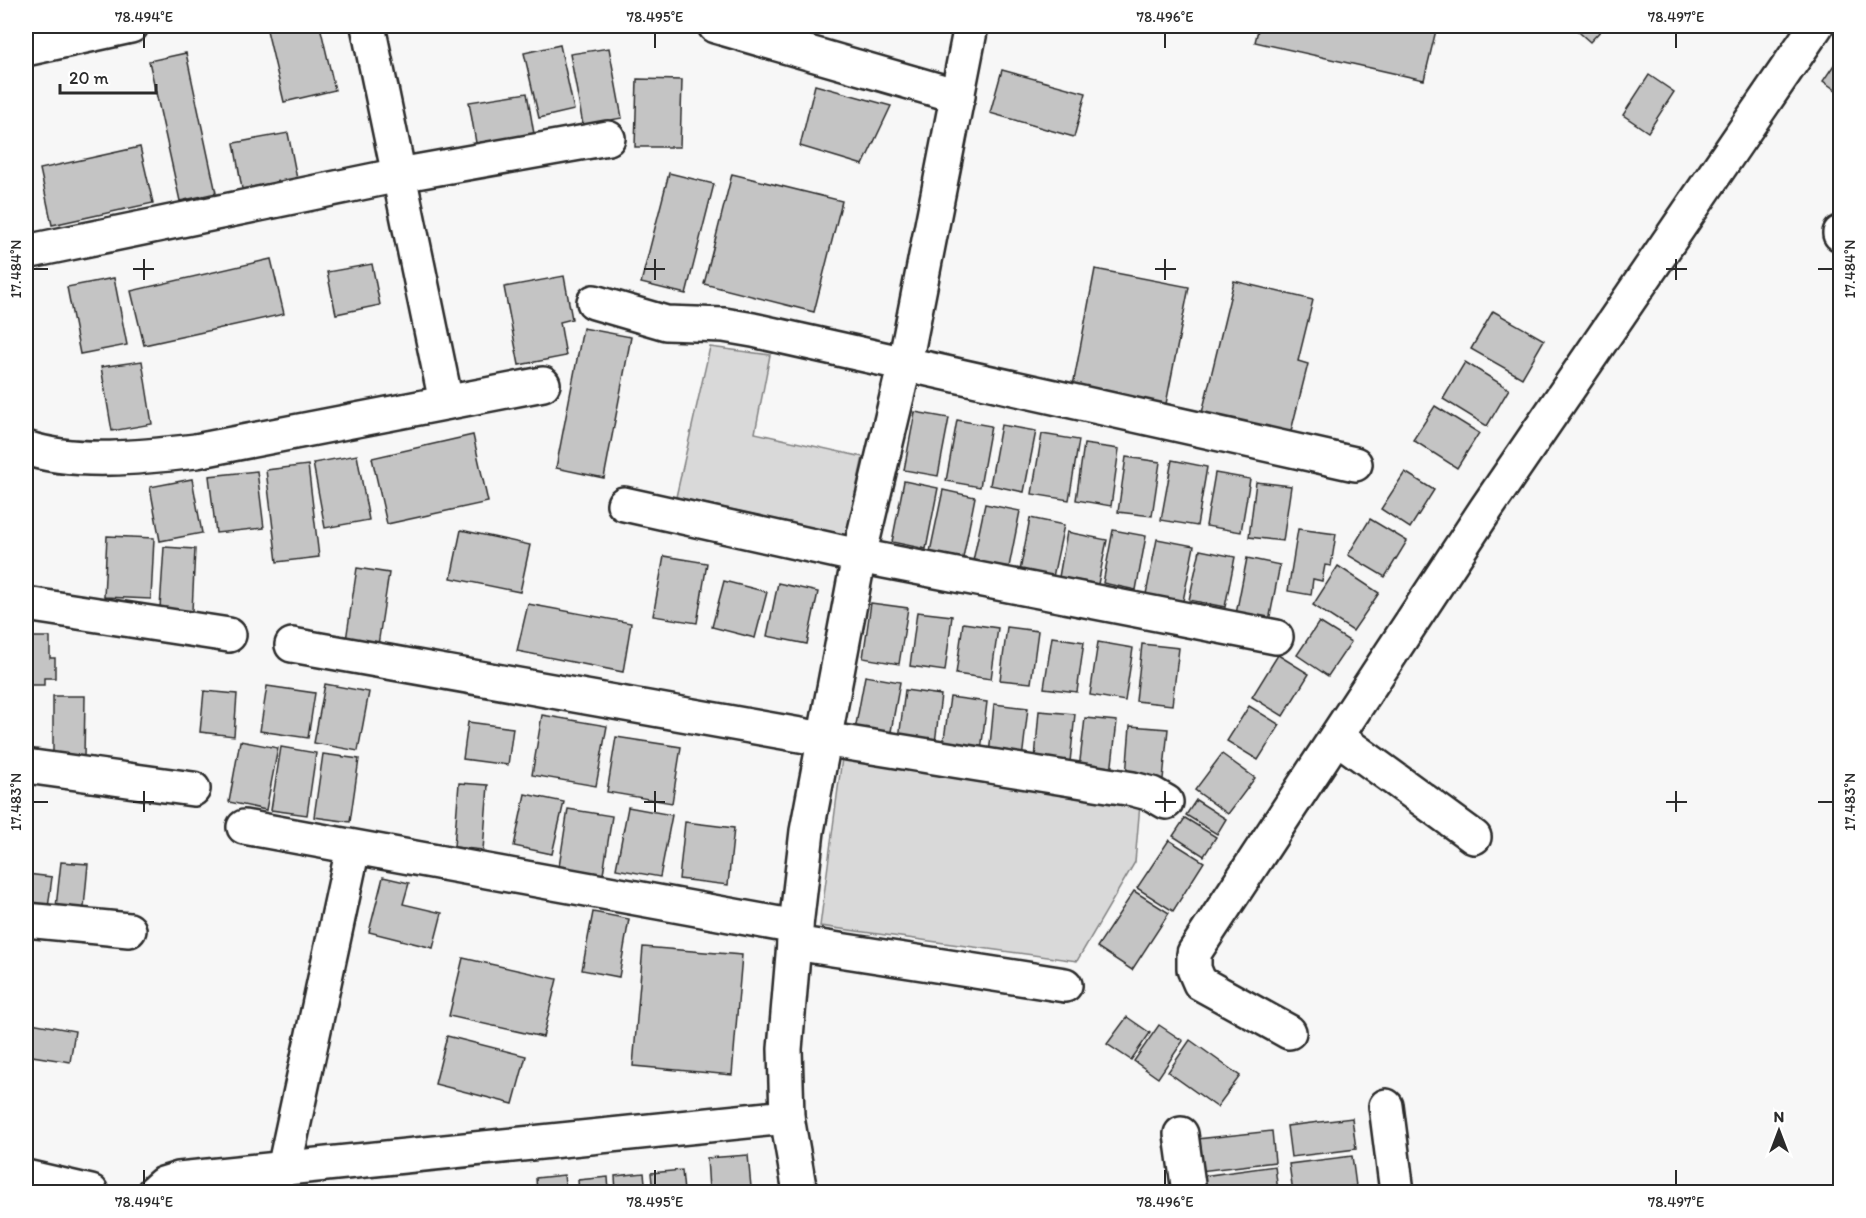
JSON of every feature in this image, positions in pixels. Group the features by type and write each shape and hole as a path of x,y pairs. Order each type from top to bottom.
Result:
{"street":[{"path":"26,49 131,26"},
{"path":"368,26 446,402"},
{"path":"715,26 958,96"},
{"path":"800,1192 788,1117 786,1038 795,935 823,739 860,556 905,363 971,26"},
{"path":"1289,1032 1200,983 1194,969 1194,953 1486,509 1816,26"},
{"path":"26,252 399,175 608,138"},
{"path":"594,302 666,323 724,325 753,330 1356,464"},
{"path":"26,448 86,457 138,458 196,451 543,384"},
{"path":"624,504 860,556 1276,637"},
{"path":"26,604 229,634"},
{"path":"292,645 823,739 1133,789 1152,794 1167,802"},
{"path":"1337,737 1474,837"},
{"path":"26,766 193,789"},
{"path":"244,827 795,935 1065,985"},
{"path":"284,1169 353,849"},
{"path":"26,920 129,930"},
{"path":"1386,1106 1397,1192"},
{"path":"154,1192 163,1184 179,1179 788,1117"},
{"path":"1181,1134 1189,1192"},
{"path":"26,1178 91,1192"}],"shaded area":[{"path":"710,347 770,355 755,433 863,457 846,535 676,497"},
{"path":"842,758 1140,804 1135,862 1077,961 820,926"}],"building":[{"path":"266,26 320,26 335,90 284,102"},
{"path":"1259,26 1437,26 1424,80 1255,42"},
{"path":"1572,26 1605,26 1590,42"},
{"path":"560,45 574,110 539,118 524,53"},
{"path":"609,48 622,118 583,125 570,54"},
{"path":"186,53 216,193 180,201 149,61"},
{"path":"1840,56 1840,93 1823,81"},
{"path":"1002,70 1086,93 1074,137 990,113"},
{"path":"1649,75 1674,92 1648,132 1623,115"},
{"path":"637,79 682,80 680,147 635,147"},
{"path":"815,85 891,106 863,165 800,146"},
{"path":"527,93 534,134 476,143 469,102"},
{"path":"288,133 297,179 242,189 234,143"},
{"path":"140,147 153,203 52,225 40,169"},
{"path":"669,173 714,184 686,294 641,283"},
{"path":"732,174 842,201 814,312 704,284"},
{"path":"271,259 284,314 144,345 131,291"},
{"path":"372,264 380,305 336,314 327,272"},
{"path":"1095,269 1189,287 1165,409 1072,391"},
{"path":"564,276 572,319 560,322 566,356 519,365 504,287"},
{"path":"114,278 127,345 80,354 67,287"},
{"path":"1234,281 1313,300 1298,361 1308,364 1289,439 1201,417"},
{"path":"1493,311 1544,340 1522,378 1471,349"},
{"path":"583,328 631,337 604,478 556,468"},
{"path":"142,361 152,424 112,431 101,367"},
{"path":"1465,362 1509,389 1487,426 1443,399"},
{"path":"1435,406 1479,433 1457,468 1413,440"},
{"path":"915,412 949,418 938,476 904,470"},
{"path":"957,420 991,426 980,487 946,481"},
{"path":"1001,425 1036,431 1024,492 990,485"},
{"path":"1042,434 1079,440 1069,500 1032,494"},
{"path":"473,435 488,502 387,524 372,458"},
{"path":"1084,444 1119,449 1111,506 1076,500"},
{"path":"357,455 369,520 325,528 313,463"},
{"path":"1126,457 1160,462 1152,516 1118,512"},
{"path":"1172,460 1207,467 1197,526 1161,520"},
{"path":"308,465 319,557 277,562 266,470"},
{"path":"257,471 264,528 216,533 209,476"},
{"path":"1405,472 1434,490 1410,528 1381,509"},
{"path":"1215,473 1250,479 1241,532 1206,526"},
{"path":"192,479 202,533 160,541 150,487"},
{"path":"904,481 938,488 926,549 892,542"},
{"path":"1256,482 1291,486 1283,541 1249,537"},
{"path":"943,490 975,497 963,558 930,552"},
{"path":"985,504 1020,511 1009,567 973,561"},
{"path":"1030,518 1064,525 1053,577 1020,571"},
{"path":"1370,519 1407,541 1385,577 1348,555"},
{"path":"1298,529 1336,534 1331,566 1325,565 1322,581 1313,579 1311,595 1288,591"},
{"path":"461,530 530,545 520,592 451,578"},
{"path":"1113,530 1146,536 1136,590 1103,583"},
{"path":"1067,532 1107,540 1098,584 1059,577"},
{"path":"107,536 154,538 151,599 104,597"},
{"path":"1157,539 1194,546 1183,601 1146,594"},
{"path":"164,547 195,549 192,611 160,608"},
{"path":"1200,550 1235,557 1225,607 1189,600"},
{"path":"664,556 707,563 697,623 653,616"},
{"path":"1247,558 1280,565 1269,621 1236,614"},
{"path":"1338,566 1379,593 1353,631 1313,605"},
{"path":"357,568 389,573 378,645 346,640"},
{"path":"724,581 767,592 755,638 712,627"},
{"path":"778,583 818,592 807,644 767,636"},
{"path":"871,603 908,608 899,664 863,658"},
{"path":"528,604 631,623 623,672 517,651"},
{"path":"917,612 952,616 945,671 910,666"},
{"path":"1319,622 1351,642 1328,676 1297,655"},
{"path":"963,623 998,628 991,679 956,674"},
{"path":"1007,627 1038,631 1031,683 1000,680"},
{"path":"30,637 50,637 50,658 55,658 55,678 44,678 44,685 30,685"},
{"path":"1052,637 1084,642 1077,692 1044,688"},
{"path":"1098,642 1133,648 1125,701 1090,695"},
{"path":"1142,644 1179,648 1172,705 1136,701"},
{"path":"1278,655 1309,674 1283,716 1252,697"},
{"path":"865,676 900,682 890,737 855,730"},
{"path":"325,684 369,692 358,751 314,743"},
{"path":"267,686 315,693 308,738 260,731"},
{"path":"905,690 941,695 935,743 899,739"},
{"path":"204,691 237,694 234,736 200,732"},
{"path":"53,696 85,696 84,758 53,758"},
{"path":"950,697 987,702 981,751 943,746"},
{"path":"994,704 1028,708 1022,759 989,755"},
{"path":"1249,706 1280,725 1258,760 1227,741"},
{"path":"1039,711 1075,714 1070,762 1035,759"},
{"path":"542,715 607,726 596,786 532,775"},
{"path":"1085,718 1117,721 1111,773 1079,769"},
{"path":"468,722 513,728 508,765 463,759"},
{"path":"1130,726 1168,729 1163,779 1126,776"},
{"path":"616,737 681,747 672,803 607,792"},
{"path":"240,741 278,748 266,810 229,802"},
{"path":"281,747 316,753 307,815 271,810"},
{"path":"323,754 359,759 350,822 314,817"},
{"path":"1222,754 1255,778 1228,814 1195,790"},
{"path":"459,783 488,785 483,850 454,847"},
{"path":"525,794 564,802 552,854 514,846"},
{"path":"1196,800 1226,819 1217,834 1186,815"},
{"path":"628,807 672,815 660,877 616,869"},
{"path":"568,809 612,816 603,874 559,867"},
{"path":"1185,818 1216,837 1204,856 1173,836"},
{"path":"685,822 734,828 728,885 679,879"},
{"path":"1169,840 1204,862 1173,911 1137,888"},
{"path":"61,862 88,864 83,918 55,916"},
{"path":"27,874 52,877 48,908 26,906"},
{"path":"383,877 409,883 403,904 442,913 433,948 369,932"},
{"path":"1134,891 1169,913 1132,970 1097,947"},
{"path":"593,912 629,919 619,977 582,970"},
{"path":"643,947 742,955 732,1075 633,1066"},
{"path":"463,958 557,979 543,1037 449,1016"},
{"path":"1127,1017 1150,1033 1131,1060 1107,1044"},
{"path":"26,1022 75,1031 70,1062 26,1055"},
{"path":"1159,1025 1183,1041 1158,1078 1134,1061"},
{"path":"447,1036 526,1056 513,1104 435,1084"},
{"path":"1190,1040 1240,1076 1217,1107 1168,1072"},
{"path":"1352,1118 1356,1149 1291,1157 1287,1126"},
{"path":"1272,1131 1275,1162 1200,1171 1197,1139"},
{"path":"748,1155 751,1187 709,1190 707,1158"},
{"path":"1352,1156 1356,1186 1293,1192 1289,1164"},
{"path":"1275,1166 1278,1192 1205,1192 1203,1176"},
{"path":"682,1170 684,1192 653,1192 651,1173"},
{"path":"644,1173 646,1192 616,1192 615,1176"},
{"path":"564,1175 566,1192 537,1192 536,1178"},
{"path":"608,1177 609,1192 579,1192 578,1180"}]}
